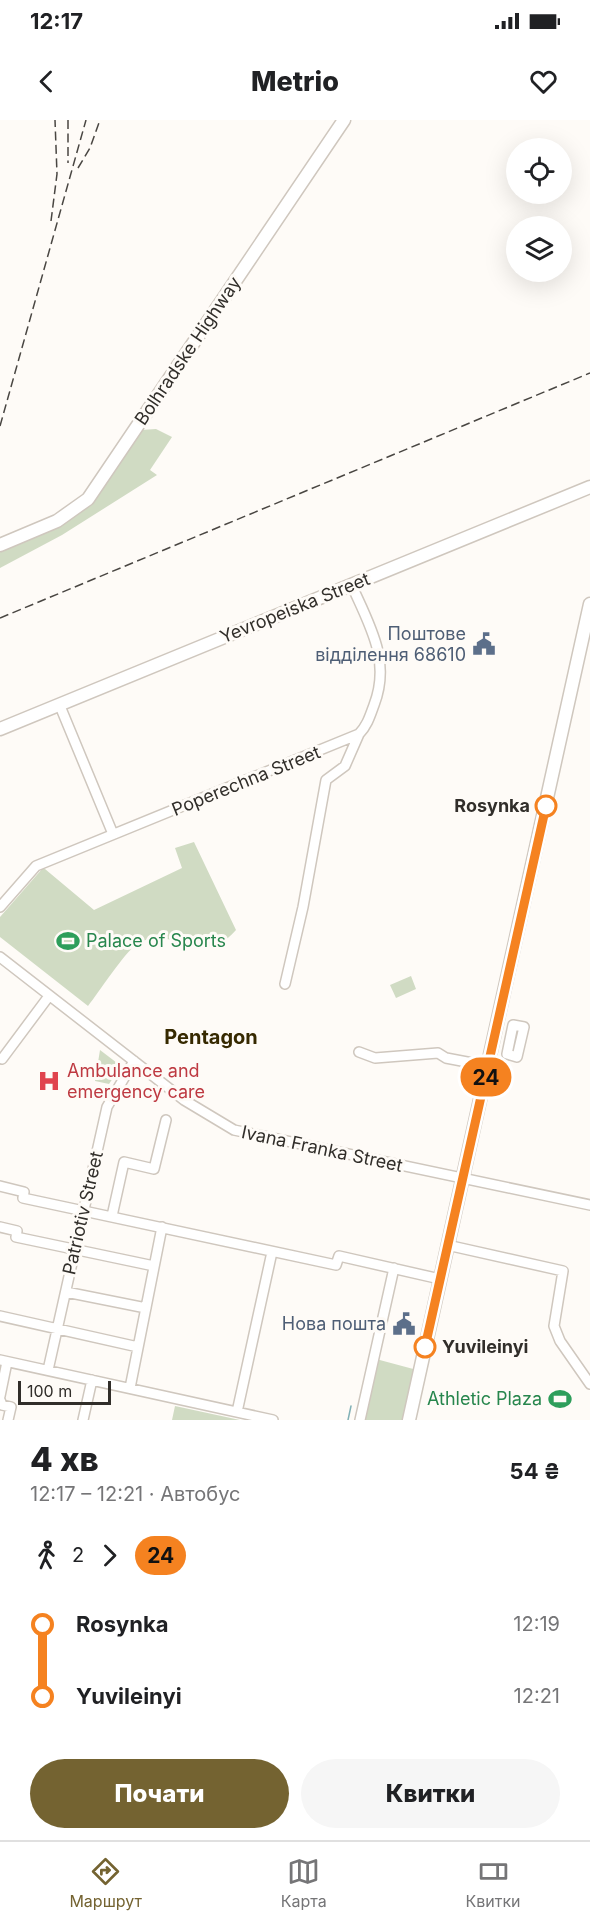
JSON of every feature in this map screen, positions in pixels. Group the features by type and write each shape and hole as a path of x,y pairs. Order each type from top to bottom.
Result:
{"main road":[{"name":"Bolhradske Highway","path":"0,545 57,521 88,499 344,120"},
{"name":"Yevropeiska Street","path":"0,729 590,487"},
{"path":"409,1420 590,604"}],"street":[{"path":"285,984 303,907 326,780 345,766 359,734 367,724 379,692 382,659 352,586"},
{"path":"60,706 113,834"},
{"name":"Poperechna Street","path":"0,906 36,867 359,734"},
{"name":"Ivana Franka Street","path":"0,957 184,1100 242,1134 590,1205"},
{"path":"2,1059 49,996"},
{"path":"359,1052 375,1058 438,1053 446,1058 488,1066"},
{"name":"Patriotiv Street","path":"48,1370 107,1107 134,1061"},
{"path":"112,1216 124,1162 154,1169 166,1120"},
{"path":"0,1186 24,1192 23,1198 83,1209 272,1252 336,1265 339,1256 440,1279"},
{"path":"0,1227 17,1231 16,1237 154,1266"},
{"path":"130,1388 162,1227"},
{"path":"447,1245 562,1271 554,1326 560,1341 590,1384"},
{"path":"237,1412 272,1252"},
{"path":"360,1420 394,1268"},
{"path":"66,1292 146,1308"},
{"path":"0,1316 138,1347"},
{"path":"8,1420 11,1407 3,1405 0,1398 3,1361 273,1420"},
{"path":"83,1420 92,1380"}],"green space":[{"path":"156,429 172,437 150,470 157,475 62,535 0,568 0,550 58,526 141,430"},
{"path":"194,842 236,930 223,941 210,946 198,947 163,938 150,939 137,944 119,963 88,1006 0,937 0,917 42,869 45,869 94,910 182,868 175,848"},
{"path":"411,976 416,989 396,998 390,985"},
{"path":"100,1050 121,1066 109,1084 95,1081"},
{"path":"376,1359 417,1370 407,1420 362,1420"},
{"path":"175,1406 240,1420 172,1420"}],"waterway":[{"path":"348,1420 351,1406"}],"railway":[{"path":"51,221 57,174 55,120"},
{"path":"68,120 68,163"},
{"path":"0,426 86,120"},
{"path":"78,168 90,148 100,120"},
{"path":"0,618 590,373"}],"bus line":[{"name":"24","path":"425,1347 546,806"}],"place":[{"name":"Поштове відділення 68610","path":"484,644"},
{"name":"Rosynka","path":"546,806"},
{"name":"Palace of Sports","path":"68,941"},
{"name":"Ambulance and emergency care","path":"49,1081"},
{"name":"Нова пошта","path":"404,1324"},
{"name":"Yuvileinyi","path":"425,1347"},
{"name":"Athletic Plaza","path":"560,1399"}],"district":[{"name":"Pentagon","path":"211,1037"}]}
